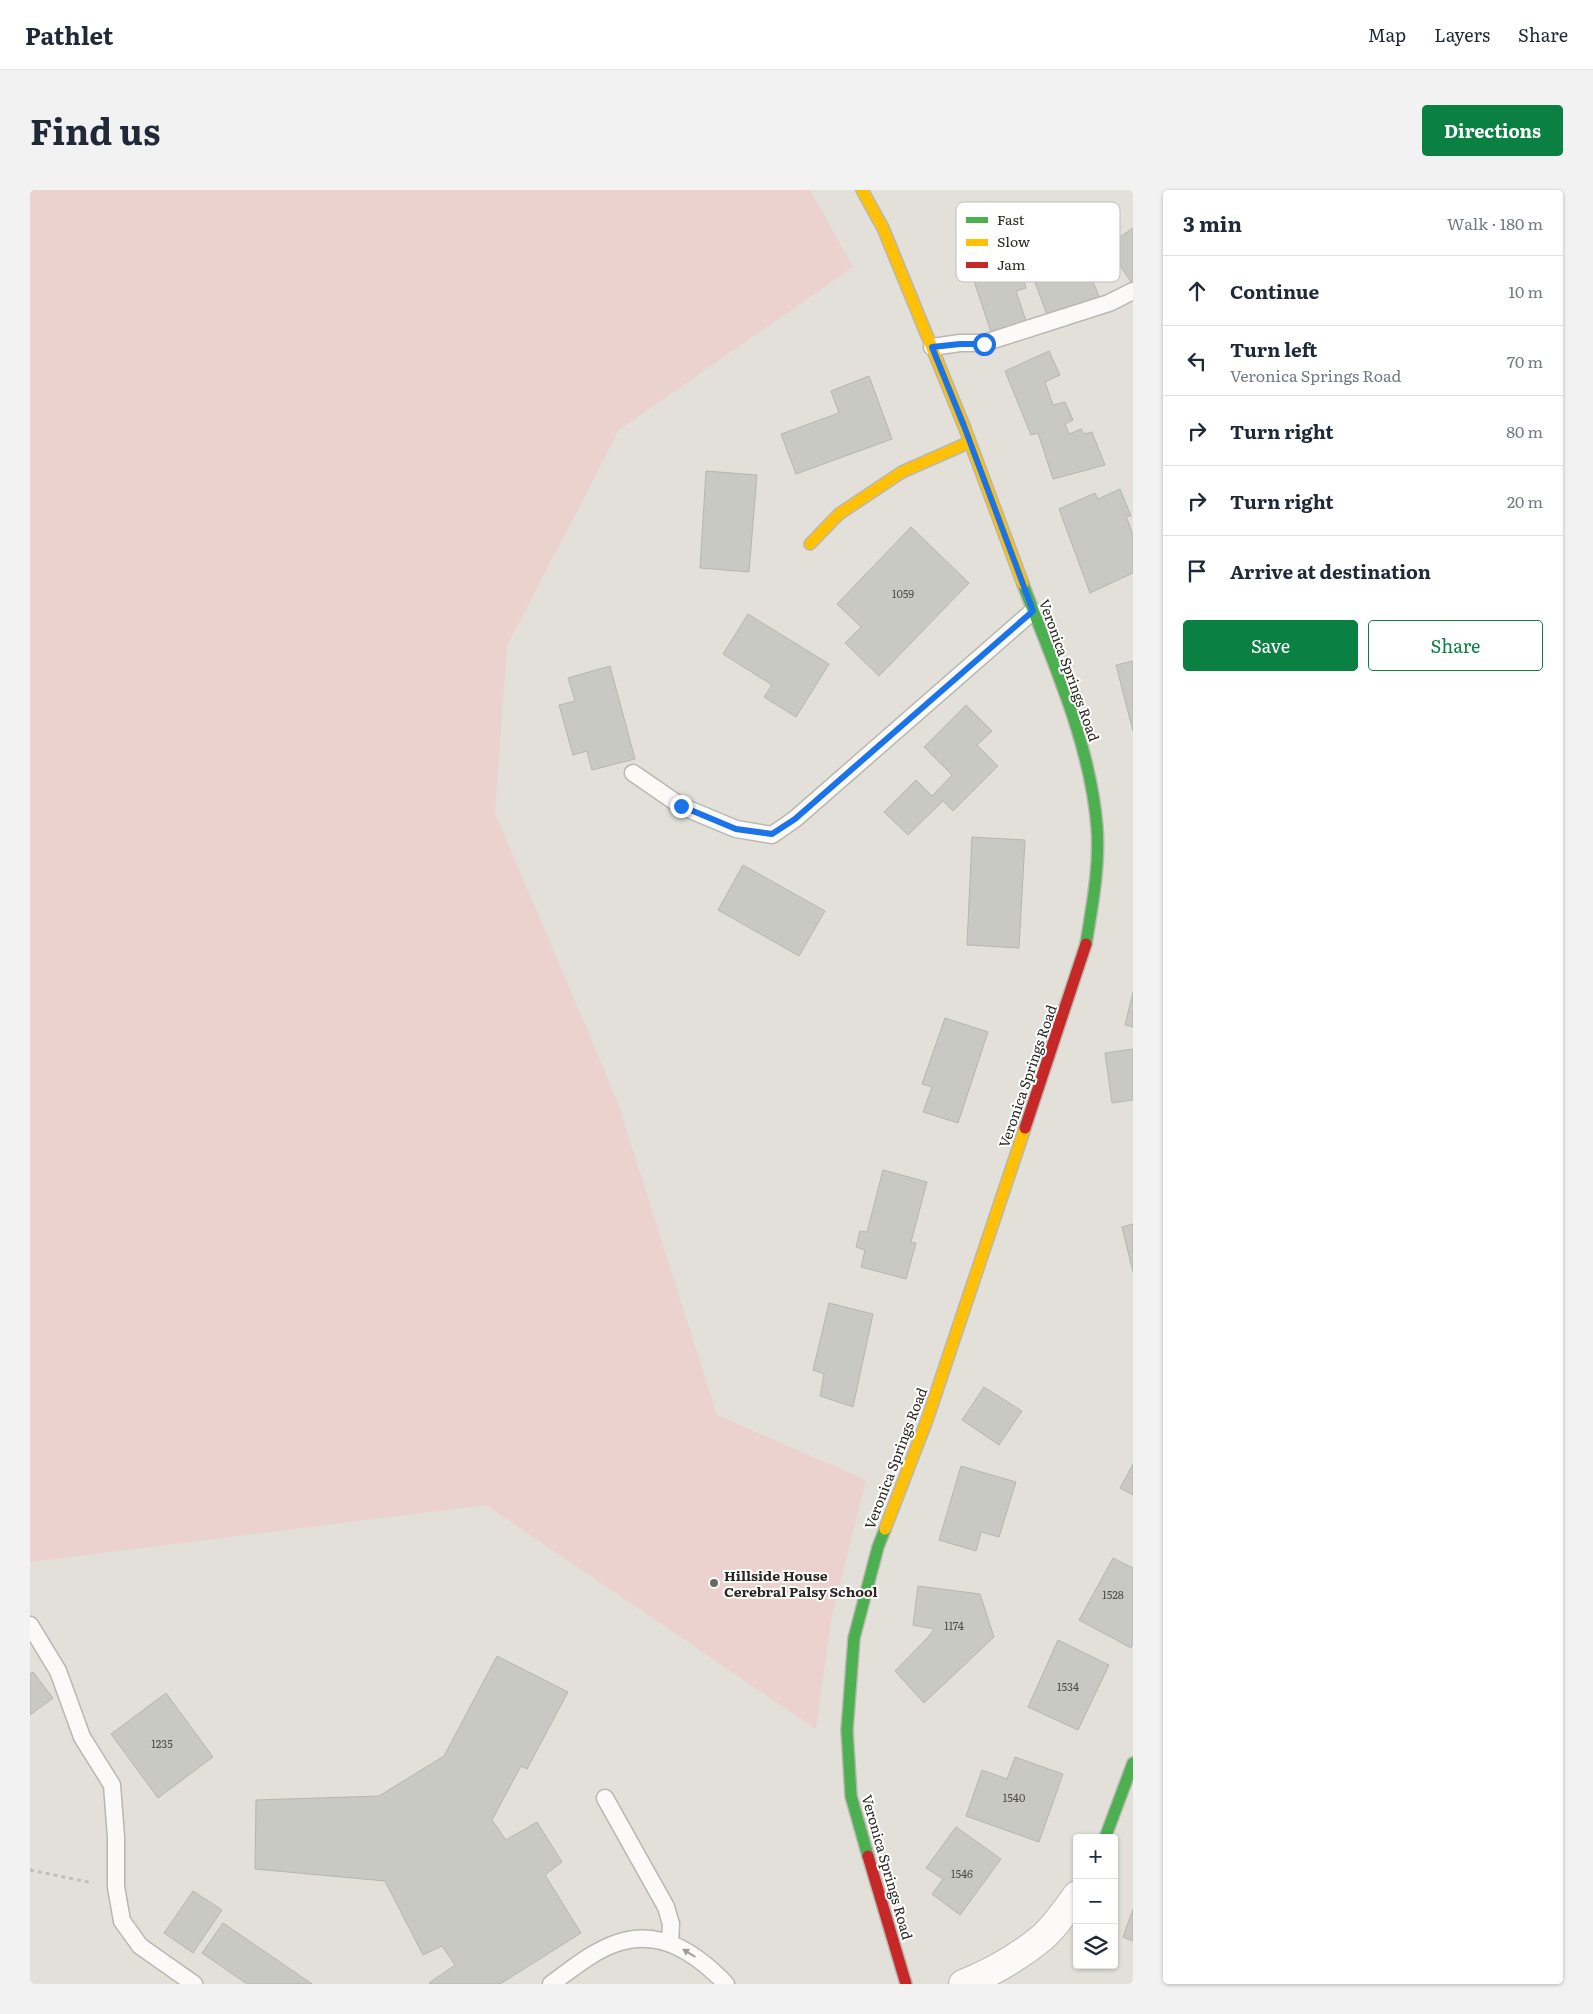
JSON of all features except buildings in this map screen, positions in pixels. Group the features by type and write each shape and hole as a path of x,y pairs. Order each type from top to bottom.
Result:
{"street":[{"name":"Veronica Springs Road","path":"862,190 882,228 970,442 1078,732 1090,779 1097,829 1096,884 1085,951 927,1420 878,1547 854,1638 847,1730 851,1796 906,1984"},
{"path":"810,544 840,514 902,472 970,442"},
{"path":"1106,1834 1133,1763"},
{"path":"963,1984 980,1977 1009,1960 1043,1936 1066,1911 1073,1900"}],"lane":[{"path":"932,347 984,344 1109,303 1133,291"},
{"path":"633,773 681,806 736,829 772,834 809,806 1033,611"},
{"path":"30,1624 58,1671 82,1737 112,1785 116,1837 116,1887 122,1921 140,1946 194,1984"},
{"path":"605,1798 666,1907 671,1924 670,1943"},
{"path":"552,1984 590,1956 618,1942 645,1939 670,1943 690,1952 726,1984"}],"path":[{"path":"30,1870 116,1887"}],"shaded area":[{"path":"30,190 810,190 853,267 619,430 507,646 495,813 617,1100 717,1415 866,1480 831,1620 816,1729 486,1505 30,1562"}],"traffic: fast":[{"path":"1023,584 1069,703 1087,764 1093,795 1098,842 1095,886 1086,944"},
{"path":"868,1856 851,1796 847,1730 854,1638 878,1547 885,1529"},
{"path":"1106,1834 1133,1763"}],"traffic: slow":[{"path":"862,190 883,228 964,426 1023,584"},
{"path":"810,544 839,514 902,472 970,442"},
{"path":"885,1529 927,1420 1025,1128"}],"traffic: jam":[{"path":"1025,1128 1086,944"},
{"path":"868,1856 906,1984"}],"place":[{"name":"Hillside House Cerebral Palsy School","path":"714,1583"}],"route":[{"path":"681,806 736,829 772,834 795,819 1033,611 964,426 932,347 984,344"}]}
